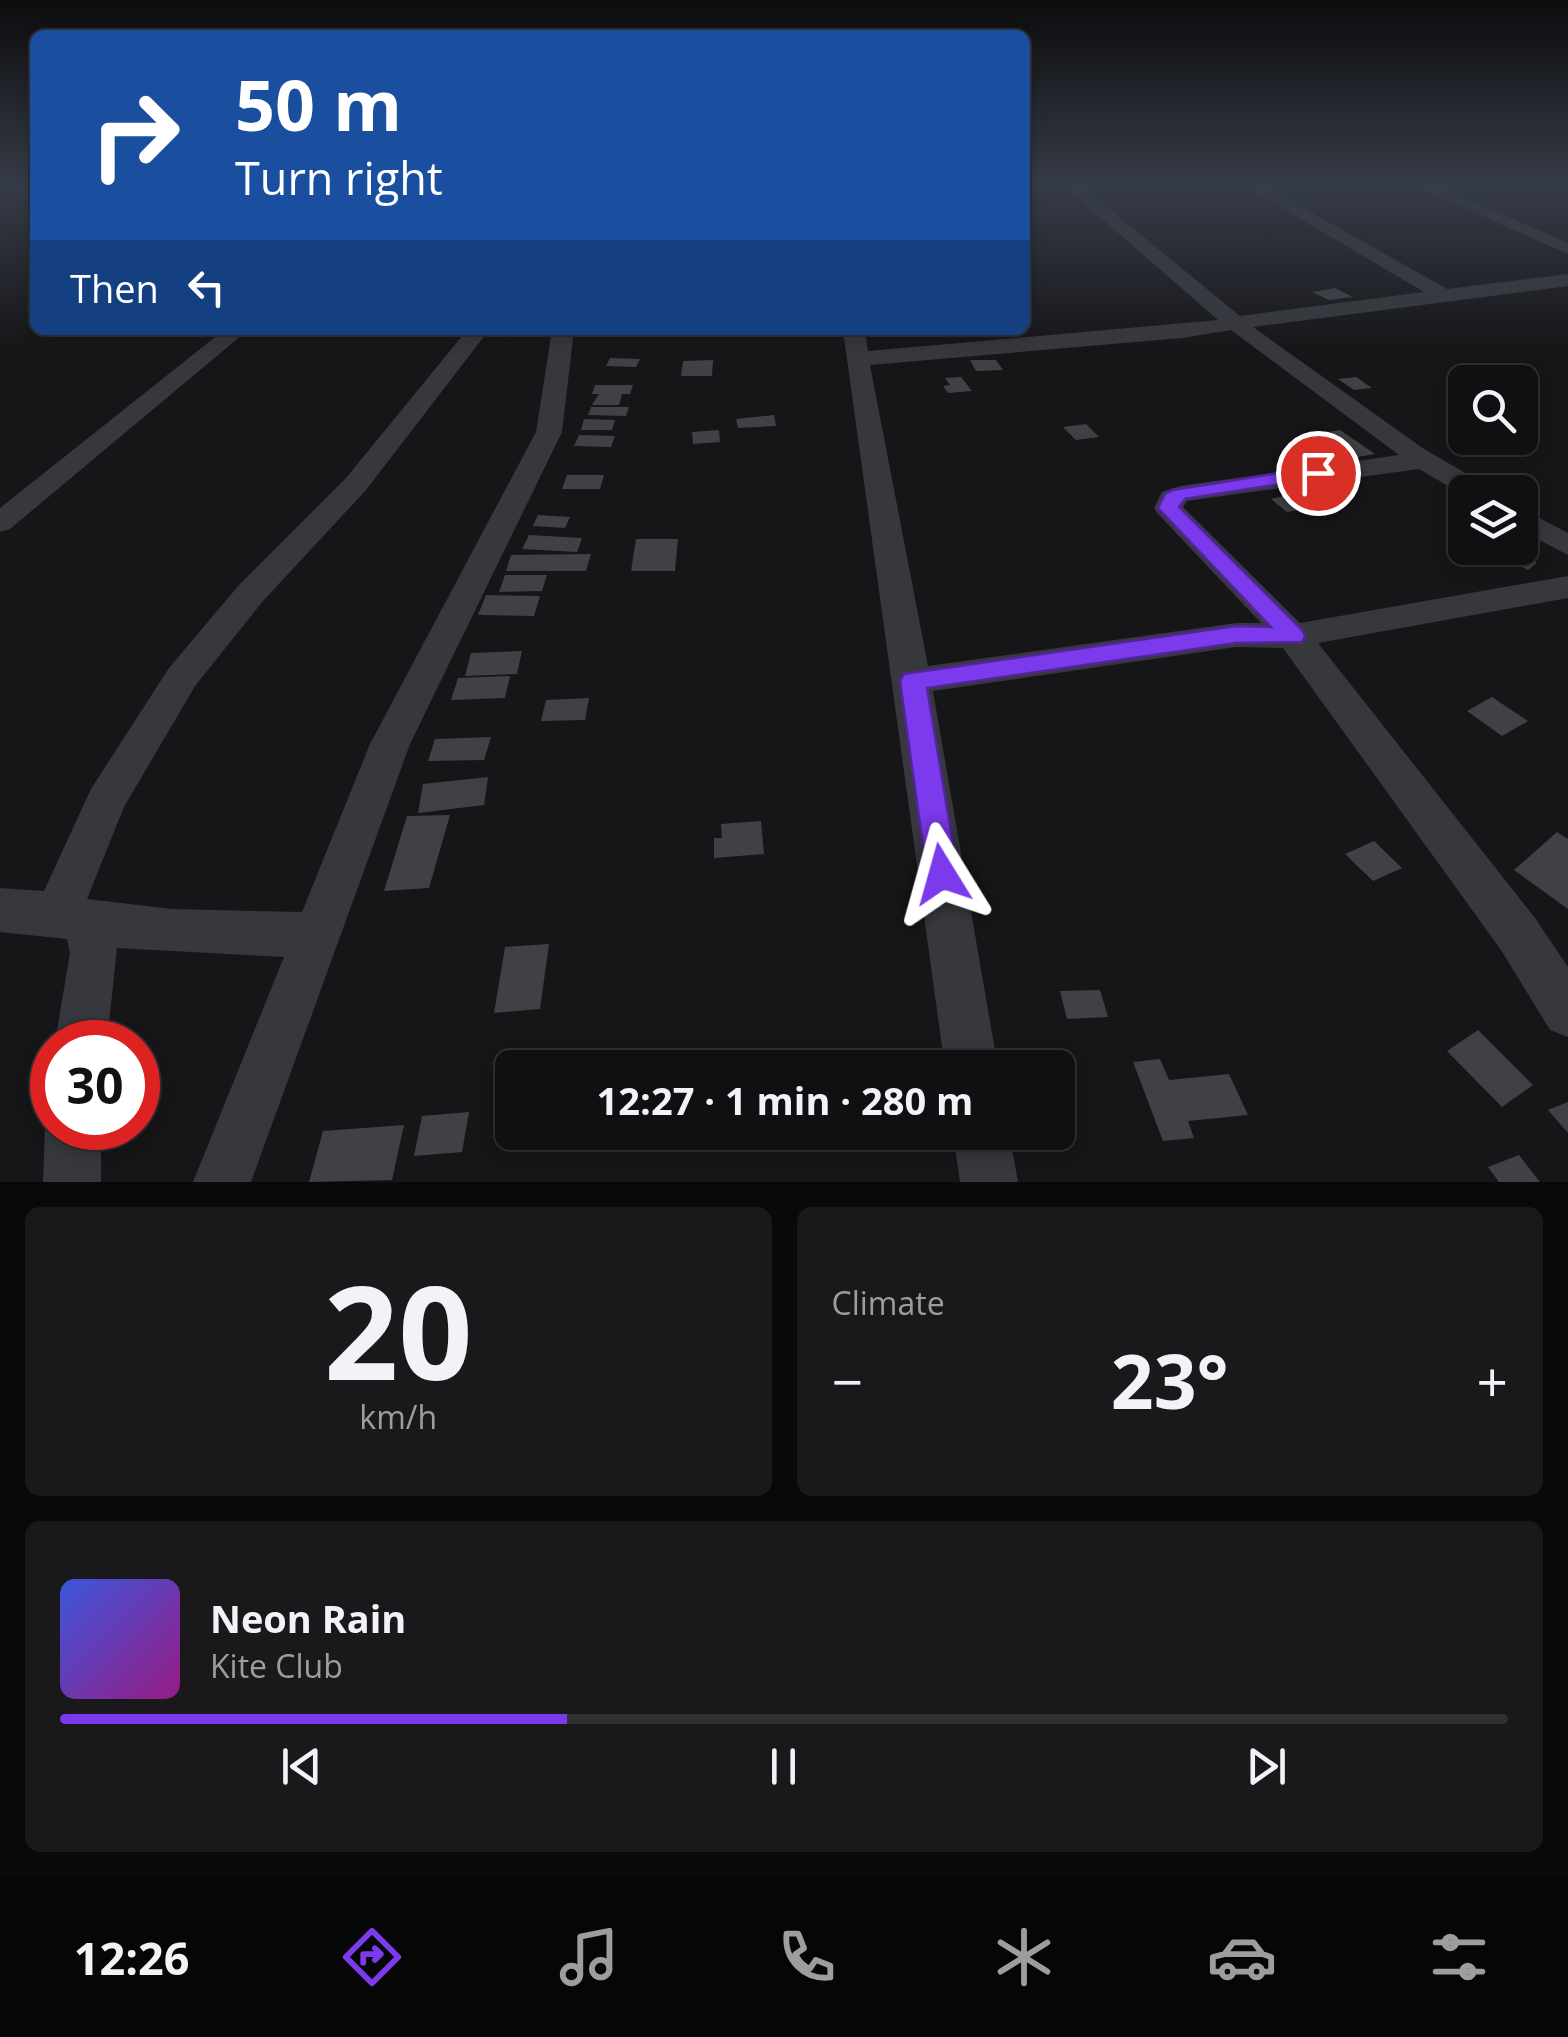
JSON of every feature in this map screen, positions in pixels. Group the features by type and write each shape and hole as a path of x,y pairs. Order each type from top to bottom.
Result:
{"street":[{"path":"1135,239 1236,324 1449,475"},
{"path":"1345,239 1443,295"},
{"path":"969,1050 856,345 1144,336 1568,280"},
{"path":"0,522 231,335"},
{"path":"84,1020 94,953 72,917 106,801 182,677 252,594 356,484 474,335"},
{"path":"222,1182 390,744 549,432 558,402 554,358 562,335"},
{"path":"1424,460 1172,498 1168,508 1293,636 1518,934 1568,1012"},
{"path":"1538,528 1568,546"},
{"path":"913,681 1236,634 1293,636 1568,586"},
{"path":"0,910 159,931 318,936"},
{"path":"72,1182 73,1150"},
{"path":"985,1150 989,1182"}],"building":[{"path":"1335,288 1353,297 1329,300 1312,292"},
{"path":"610,358 640,359 636,367 606,366"},
{"path":"713,360 712,376 681,376 683,361"},
{"path":"970,360 996,360 1003,370 976,371"},
{"path":"961,377 972,391 948,393 943,386 950,385 945,378"},
{"path":"1356,377 1372,388 1354,390 1338,379"},
{"path":"595,385 633,385 630,394 622,394 619,405 592,405 599,394 592,394"},
{"path":"591,407 629,407 626,416 588,415"},
{"path":"774,415 776,426 738,428 736,419"},
{"path":"584,419 615,420 612,430 581,430"},
{"path":"1086,424 1099,437 1076,440 1063,427"},
{"path":"719,430 720,442 693,444 692,432"},
{"path":"1340,430 1375,454 1346,459 1311,435"},
{"path":"579,435 615,436 611,447 574,446"},
{"path":"567,475 604,475 600,489 562,489"},
{"path":"1288,495 1305,509 1287,512 1271,499"},
{"path":"538,515 570,517 565,528 533,526"},
{"path":"529,535 582,538 577,552 522,549"},
{"path":"636,539 678,539 675,571 631,571"},
{"path":"591,554 586,571 506,571 511,555"},
{"path":"505,575 547,575 542,591 499,592"},
{"path":"486,595 540,596 534,616 478,615"},
{"path":"522,651 517,674 465,676 471,653"},
{"path":"510,676 505,698 451,700 458,678"},
{"path":"1492,697 1528,721 1502,736 1467,711"},
{"path":"589,698 585,720 541,721 546,700"},
{"path":"491,737 484,760 428,761 435,739"},
{"path":"488,777 484,805 418,813 423,784"},
{"path":"450,815 429,888 384,891 407,816"},
{"path":"761,821 764,854 714,858 714,838 722,838 721,824"},
{"path":"1557,832 1568,839 1568,909 1514,870"},
{"path":"1374,841 1402,868 1373,881 1345,854"},
{"path":"549,944 540,1009 494,1013 505,947"},
{"path":"1100,990 1108,1017 1067,1019 1060,991"},
{"path":"1478,1030 1533,1085 1502,1107 1447,1051"},
{"path":"1160,1059 1169,1080 1229,1074 1248,1115 1188,1121 1194,1138 1163,1141 1133,1062"},
{"path":"1568,1102 1568,1133 1548,1110"},
{"path":"469,1112 462,1152 414,1156 422,1116"},
{"path":"404,1125 392,1180 309,1182 323,1131"},
{"path":"1519,1155 1540,1182 1499,1182 1488,1167"}],"route":[{"path":"942,874 913,681 1236,634 1293,636 1168,508 1172,498 1180,494 1318,473"}]}
